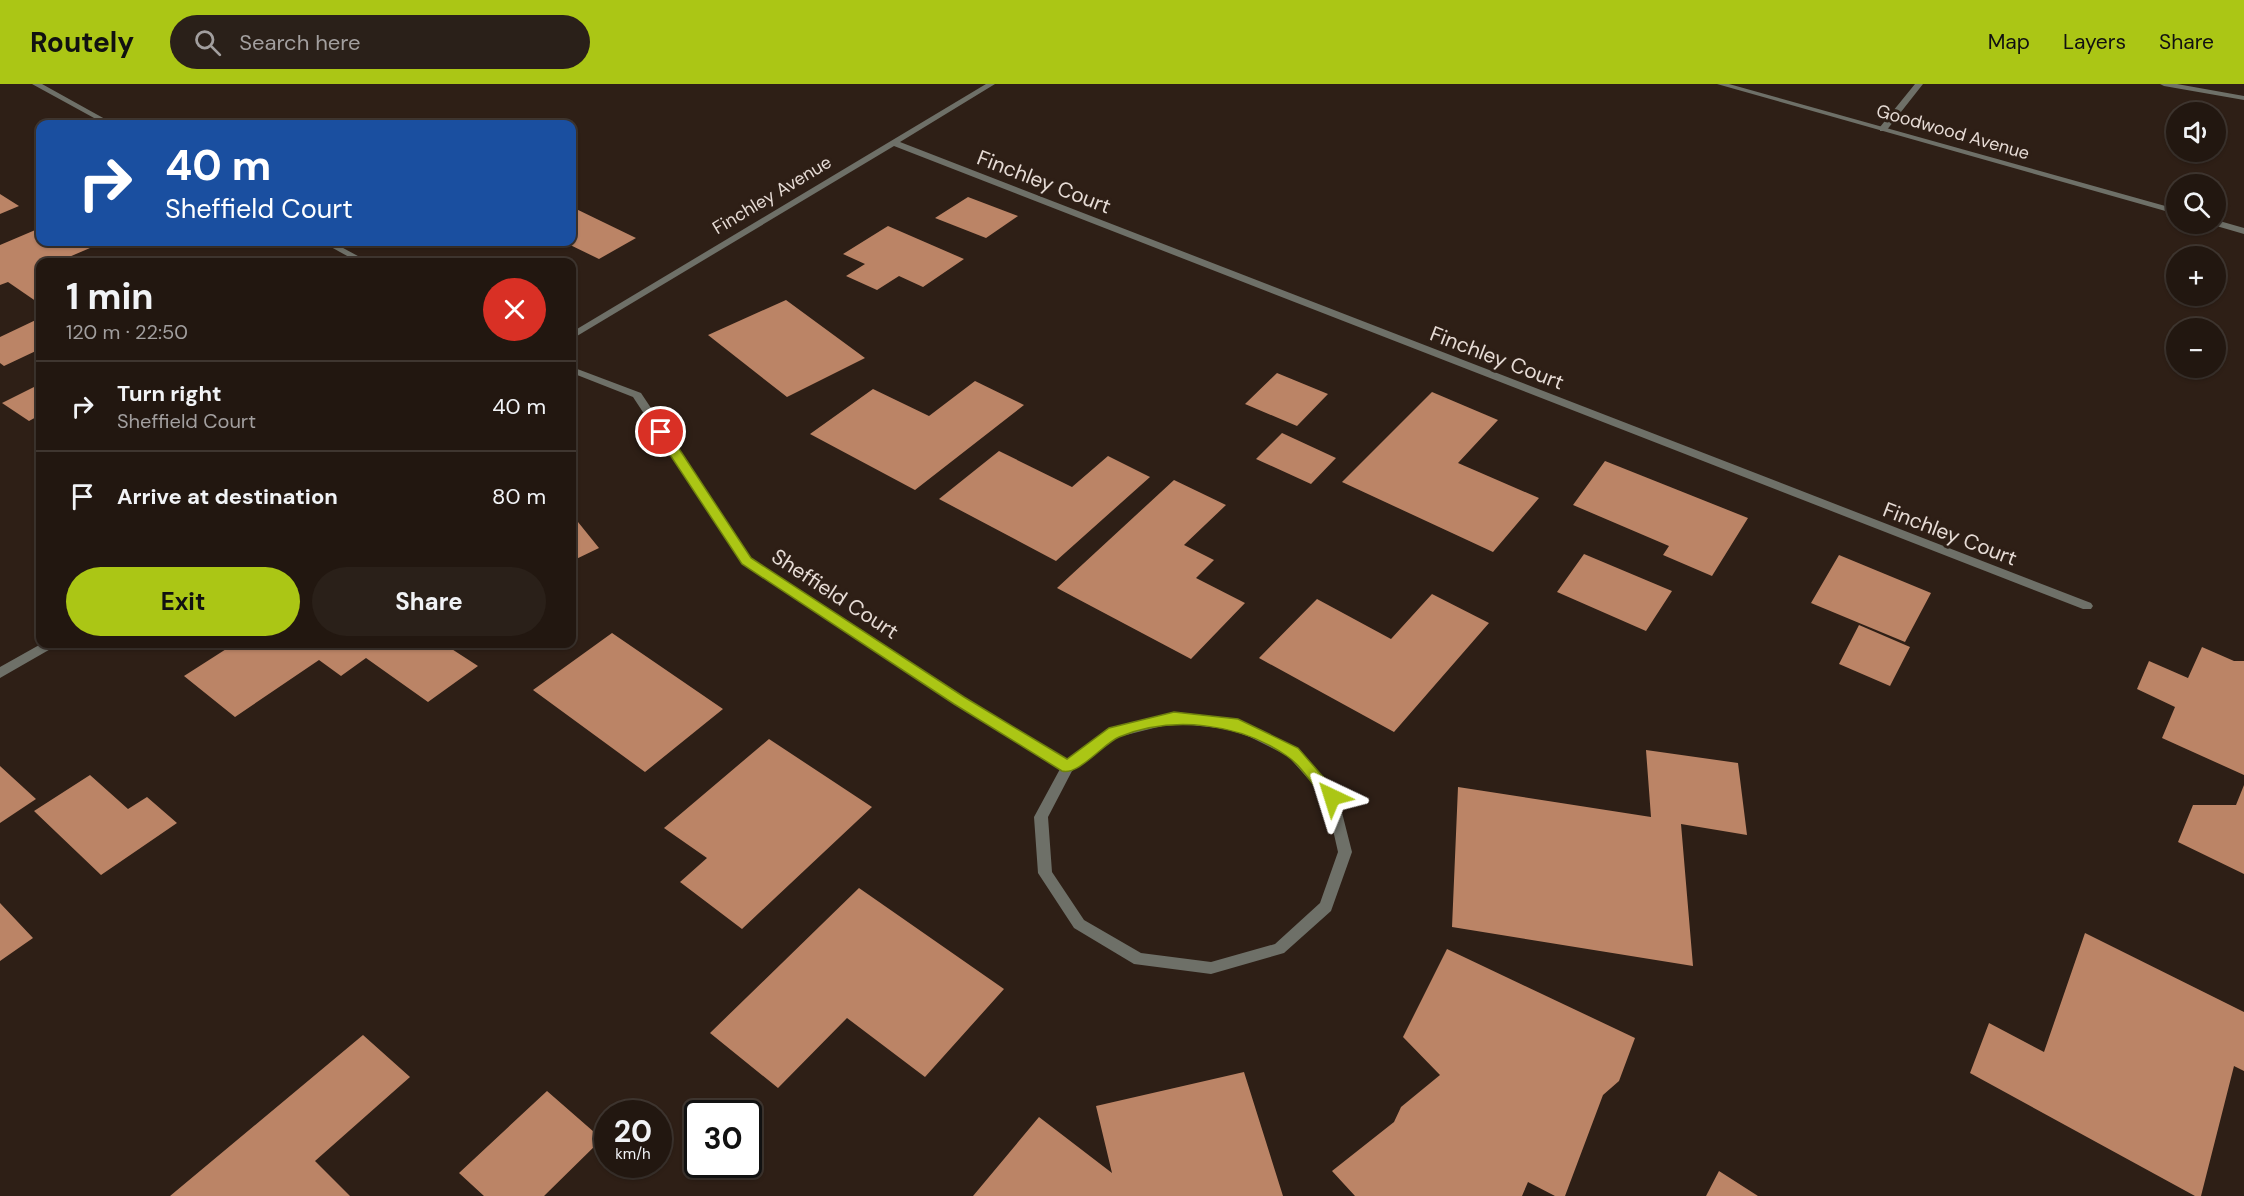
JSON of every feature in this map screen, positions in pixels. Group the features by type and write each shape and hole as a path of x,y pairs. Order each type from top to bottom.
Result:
{"street":[{"path":"36,84 103,120"},
{"name":"Finchley Avenue","path":"576,334 991,84"},
{"name":"Goodwood Avenue","path":"1721,84 2166,209"},
{"path":"1883,129 1919,84"},
{"path":"2164,84 2244,98"},
{"name":"Finchley Court","path":"894,144 2087,606"},
{"path":"2226,226 2244,231"},
{"path":"334,246 356,258"},
{"name":"Sheffield Court","path":"576,372 637,395 747,561 959,700 1067,767"},
{"path":"0,673 43,648"},
{"path":"1174,718 1238,725 1293,752 1332,797 1345,852 1326,907 1279,949 1211,968 1139,959 1079,924 1045,873 1041,817 1067,767 1114,732 1174,718"}],"building":[{"path":"0,194 19,206 0,214"},
{"path":"968,197 1018,216 986,238 935,218"},
{"path":"576,209 636,238 599,259 572,246 576,246"},
{"path":"888,226 964,259 923,287 899,276 877,290 846,276 865,264 843,254"},
{"path":"36,230 36,246 95,246 69,257 71,258 36,258 36,301 8,282 0,285 0,245"},
{"path":"786,300 865,358 787,397 708,335"},
{"path":"36,320 36,351 4,366 0,363 0,337"},
{"path":"1277,373 1328,394 1297,426 1245,404"},
{"path":"975,381 1024,405 915,490 810,434 873,389 929,416"},
{"path":"36,386 36,417 29,421 2,403"},
{"path":"1432,392 1498,420 1458,463 1539,498 1493,552 1342,482"},
{"path":"1282,433 1336,458 1311,484 1256,459"},
{"path":"999,451 1072,487 1108,456 1150,477 1056,561 939,499"},
{"path":"1605,461 1748,518 1712,576 1663,555 1669,546 1573,505"},
{"path":"1174,480 1226,505 1184,545 1214,560 1196,578 1245,603 1191,659 1057,588"},
{"path":"578,522 599,548 576,559 576,523"},
{"path":"1584,554 1672,591 1646,631 1557,592"},
{"path":"1839,555 1931,593 1905,642 1811,603"},
{"path":"1432,594 1489,623 1394,732 1259,658 1317,599 1391,639"},
{"path":"1859,625 1910,647 1890,686 1839,664"},
{"path":"612,633 723,709 645,772 533,690"},
{"path":"2202,647 2234,661 2244,661 2244,775 2162,738 2175,707 2137,689 2149,661 2188,678"},
{"path":"228,648 450,648 478,666 428,702 366,658 341,676 319,660 235,717 184,676"},
{"path":"769,739 872,807 742,929 680,882 707,858 664,828"},
{"path":"1646,750 1738,763 1747,835 1681,824 1693,966 1452,927 1458,787 1651,817"},
{"path":"0,766 36,799 0,823"},
{"path":"90,775 128,809 147,797 177,823 101,875 34,811"},
{"path":"2244,785 2244,874 2178,842 2193,805 2236,805"},
{"path":"859,888 1004,989 925,1077 847,1018 778,1088 710,1033"},
{"path":"0,903 33,938 0,961"},
{"path":"2085,933 2244,1012 2244,1071 2234,1066 2201,1196 2195,1196 1970,1073 1989,1023 2044,1052"},
{"path":"1447,949 1635,1038 1619,1081 1603,1095 1565,1196 1555,1196 1528,1182 1522,1196 1355,1196 1332,1171 1394,1122 1401,1107 1440,1075 1403,1037"},
{"path":"363,1035 410,1077 315,1161 350,1196 170,1196"},
{"path":"1244,1072 1283,1196 973,1196 1039,1117 1112,1173 1096,1106"},
{"path":"547,1091 594,1132 594,1147 544,1196 484,1196 459,1173"},
{"path":"1719,1171 1758,1196 1706,1196"}],"route":[{"path":"661,432 747,561 959,700 1067,767 1114,732 1174,718 1238,725 1293,752 1332,797"}]}
